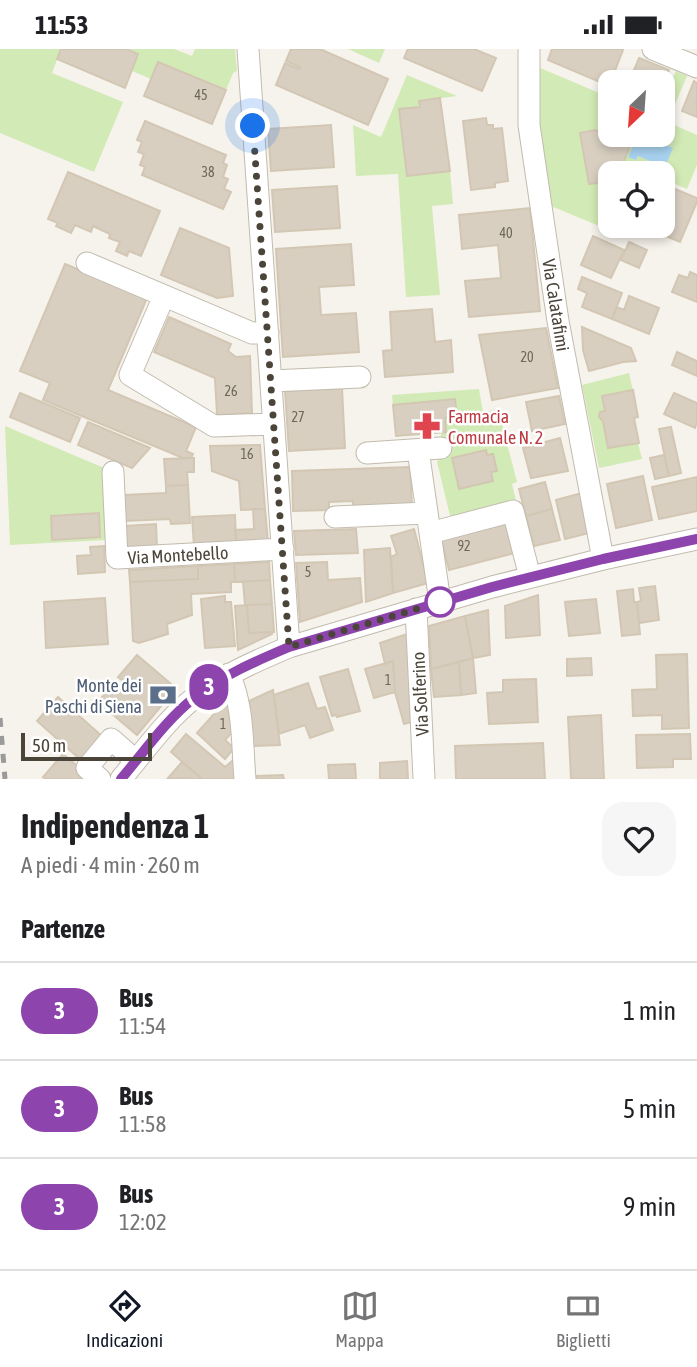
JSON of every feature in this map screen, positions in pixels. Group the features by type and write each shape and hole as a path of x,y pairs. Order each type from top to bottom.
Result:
{"street":[{"path":"248,49 289,647"},
{"name":"Via Calatafimi","path":"528,49 529,125 558,321 603,559"},
{"path":"653,49 697,67"},
{"path":"87,263 252,333 268,333"},
{"path":"164,296 130,375 214,426 274,424"},
{"path":"271,381 360,377"},
{"path":"367,453 441,448"},
{"path":"418,450 440,602"},
{"name":"Via Montebello","path":"113,472 117,558 283,549"},
{"path":"335,517 429,523 513,512 530,577"},
{"path":"121,779 192,700 229,674 289,647 530,577 697,539"},
{"name":"Via Solferino","path":"416,609 424,779"},
{"path":"229,674 239,703 245,779"},
{"path":"100,779 87,768 111,739 136,761"}],"green space":[{"path":"0,49 61,49 52,73 123,102 94,172 0,133"},
{"path":"126,49 174,49 192,56 195,49 235,49 237,71 233,73 226,90 158,62 151,79 132,71 138,54"},
{"path":"348,49 385,49 379,63"},
{"path":"538,67 598,92 598,131 580,133 590,184 598,183 598,226 551,206 539,117"},
{"path":"676,71 687,76 676,102"},
{"path":"407,75 457,96 420,101 420,107 399,110 407,176 450,171 453,204 432,206 440,295 406,297 398,174 356,176 353,125 381,137"},
{"path":"676,126 697,135 697,165 687,189 675,184 675,161 624,161 629,147 633,147 629,157 636,160 638,156 676,147"},
{"path":"629,373 633,390 602,396 605,411 600,412 599,417 603,421 608,448 638,443 642,459 599,468 582,385"},
{"path":"479,389 483,413 498,409 517,482 512,484 517,504 451,520 437,462 441,456 441,432 445,418 457,417 455,400 393,405 392,395","holes":["485,450 487,455 493,455 497,471 491,472 493,481 459,489 452,458"]},
{"path":"5,426 104,468 107,540 10,545","holes":["99,513 100,537 52,539 51,516"]}],"water":[{"path":"633,147 673,148 668,161 650,161 638,156 636,160 628,157"}],"building":[{"path":"61,49 126,49 138,54 125,88 57,59"},
{"path":"291,49 320,49 388,79 368,125 276,85 285,63 299,69 300,67 286,61"},
{"path":"408,49 474,49 496,58 482,91 404,58"},
{"path":"552,49 623,50 615,70 598,70 598,81 548,60"},
{"path":"639,58 669,70 634,70"},
{"path":"158,62 226,90 212,124 144,96"},
{"path":"694,81 697,83 697,117 682,111"},
{"path":"440,98 450,171 407,176 399,109 420,107 419,101"},
{"path":"486,118 487,125 493,125 493,129 502,128 508,181 495,183 495,187 471,190 463,121"},
{"path":"145,121 226,155 223,163 227,165 223,177 228,179 224,189 231,192 223,209 142,175 145,167 140,165 144,154 138,152 142,142 137,140"},
{"path":"331,125 334,167 271,171 268,129"},
{"path":"598,131 598,147 630,147 624,161 598,161 598,183 589,184 580,133"},
{"path":"68,172 160,211 141,256 129,251 127,256 116,251 120,242 109,238 110,234 93,226 91,232 75,225 71,233 48,219"},
{"path":"337,186 340,228 275,232 272,190"},
{"path":"675,189 697,198 680,242 670,238 675,238"},
{"path":"530,208 540,311 469,317 465,281 501,278 498,245 462,249 459,215"},
{"path":"180,228 229,248 233,296 217,298 161,275"},
{"path":"593,236 624,250 611,278 581,265"},
{"path":"629,242 647,250 639,268 621,260"},
{"path":"351,244 354,285 319,287 321,315 356,313 359,352 283,357 276,249"},
{"path":"65,264 147,298 108,390 196,427 186,451 193,454 191,458 183,458 43,400 50,383 20,371"},
{"path":"690,272 697,275 697,302 672,292 679,275 688,278"},
{"path":"582,277 622,293 612,319 582,307 587,293 578,289"},
{"path":"629,296 659,308 649,334 612,319 617,307 624,310"},
{"path":"432,309 435,342 451,340 453,372 385,377 383,351 392,350 390,312"},
{"path":"169,317 231,344 228,351 236,357 250,356 252,413 217,415 215,378 154,352"},
{"path":"582,327 631,348 636,361 589,371 583,350"},
{"path":"546,328 558,388 492,400 479,335"},
{"path":"677,352 697,361 697,376 672,365"},
{"path":"342,388 345,448 289,451 285,391"},
{"path":"633,390 638,417 634,418 639,443 608,448 603,421 599,417 600,412 605,411 602,396"},
{"path":"20,393 80,418 70,442 10,417"},
{"path":"674,393 697,403 695,428 664,414"},
{"path":"559,396 565,424 532,431 526,402"},
{"path":"455,399 457,417 445,418 446,432 396,436 393,405"},
{"path":"88,422 150,448 132,468 78,445"},
{"path":"671,427 681,473 669,476 659,429"},
{"path":"560,438 568,471 531,478 523,448"},
{"path":"260,445 265,509 241,510 239,481 212,471 210,446"},
{"path":"486,450 487,455 493,454 497,471 491,472 493,481 459,489 452,458"},
{"path":"664,455 669,476 655,479 650,458"},
{"path":"194,458 194,472 187,472 188,485 166,486 164,459"},
{"path":"410,467 412,507 353,509 353,501 329,502 329,510 293,511 292,471"},
{"path":"643,476 652,520 616,528 607,484"},
{"path":"697,477 697,511 659,519 652,487"},
{"path":"545,482 552,509 526,516 519,489"},
{"path":"188,485 190,523 171,524 170,519 125,521 124,495 166,493 166,486"},
{"path":"582,493 589,533 565,539 556,500"},
{"path":"253,509 265,509 268,542 236,544 235,530 254,529"},
{"path":"552,509 560,540 534,546 526,516"},
{"path":"99,513 100,537 52,540 51,516"},
{"path":"235,515 236,544 194,546 192,517"},
{"path":"509,516 519,552 449,570 440,535"},
{"path":"156,524 157,548 126,550 125,526"},
{"path":"356,529 358,553 296,555 294,531"},
{"path":"414,529 428,583 393,593 391,557 397,554 391,536"},
{"path":"104,546 105,572 78,574 77,556 91,555 90,547"},
{"path":"390,548 393,593 366,602 364,550"},
{"path":"269,562 270,580 235,582 234,564"},
{"path":"327,562 328,580 360,578 362,602 300,622 296,563"},
{"path":"234,564 235,582 231,582 231,592 191,594 192,615 167,624 168,634 139,643 133,641 130,582 198,579 198,566"},
{"path":"198,566 198,579 130,582 129,570"},
{"path":"270,580 272,604 245,605 243,582"},
{"path":"655,586 659,620 639,623 639,588"},
{"path":"633,589 640,634 622,636 617,591"},
{"path":"538,595 540,635 506,638 505,606"},
{"path":"225,596 225,602 231,602 235,646 205,648 201,599"},
{"path":"105,598 108,644 46,648 44,602"},
{"path":"596,599 600,633 569,636 565,602"},
{"path":"272,604 274,632 249,633 247,605"},
{"path":"247,605 249,633 272,634 238,650 235,606"},
{"path":"488,610 490,655 473,658 465,616"},
{"path":"465,616 473,658 431,669 429,626"},
{"path":"410,633 415,721 404,724 395,692 393,661 385,664 380,643"},
{"path":"687,654 689,728 662,729 662,715 633,716 632,690 657,689 656,655"},
{"path":"137,655 176,688 137,735 98,702 115,681 129,694 133,689 118,677"},
{"path":"473,658 476,693 461,695 459,662"},
{"path":"591,658 592,675 567,676 567,659"},
{"path":"393,661 395,692 374,698 365,669"},
{"path":"459,662 461,695 434,697 431,669"},
{"path":"348,669 360,711 332,716 320,677"},
{"path":"536,679 538,722 489,724 487,693 503,692 503,680"},
{"path":"308,683 317,709 325,707 333,730 310,738 305,725 279,734 274,695"},
{"path":"273,690 280,745 252,746 249,701"},
{"path":"58,697 103,737 82,761 37,721"},
{"path":"224,703 233,712 234,730 225,740 234,748 225,759 197,733"},
{"path":"601,715 604,779 571,779 568,717"},
{"path":"186,734 225,767 237,757 239,779 202,779 171,752"},
{"path":"690,734 691,759 673,759 673,767 637,768 636,735"},
{"path":"543,743 545,779 456,779 455,746"},
{"path":"63,754 93,779 43,777"},
{"path":"407,761 408,779 380,779 380,763"},
{"path":"182,762 202,779 168,778"},
{"path":"355,764 356,779 329,779 328,765"},
{"path":"283,775 284,779 256,779 256,776"}],"railway":[{"path":"0,718 5,779"}],"bus line":[{"name":"3","path":"121,779 192,700 238,669 289,647 492,587 697,539"}],"place":[{"name":"Farmacia Comunale N. 2","path":"427,426"},
{"name":"Monte dei Paschi di Siena","path":"163,695"}],"route":[{"path":"253,126 289,647 440,602"}]}
